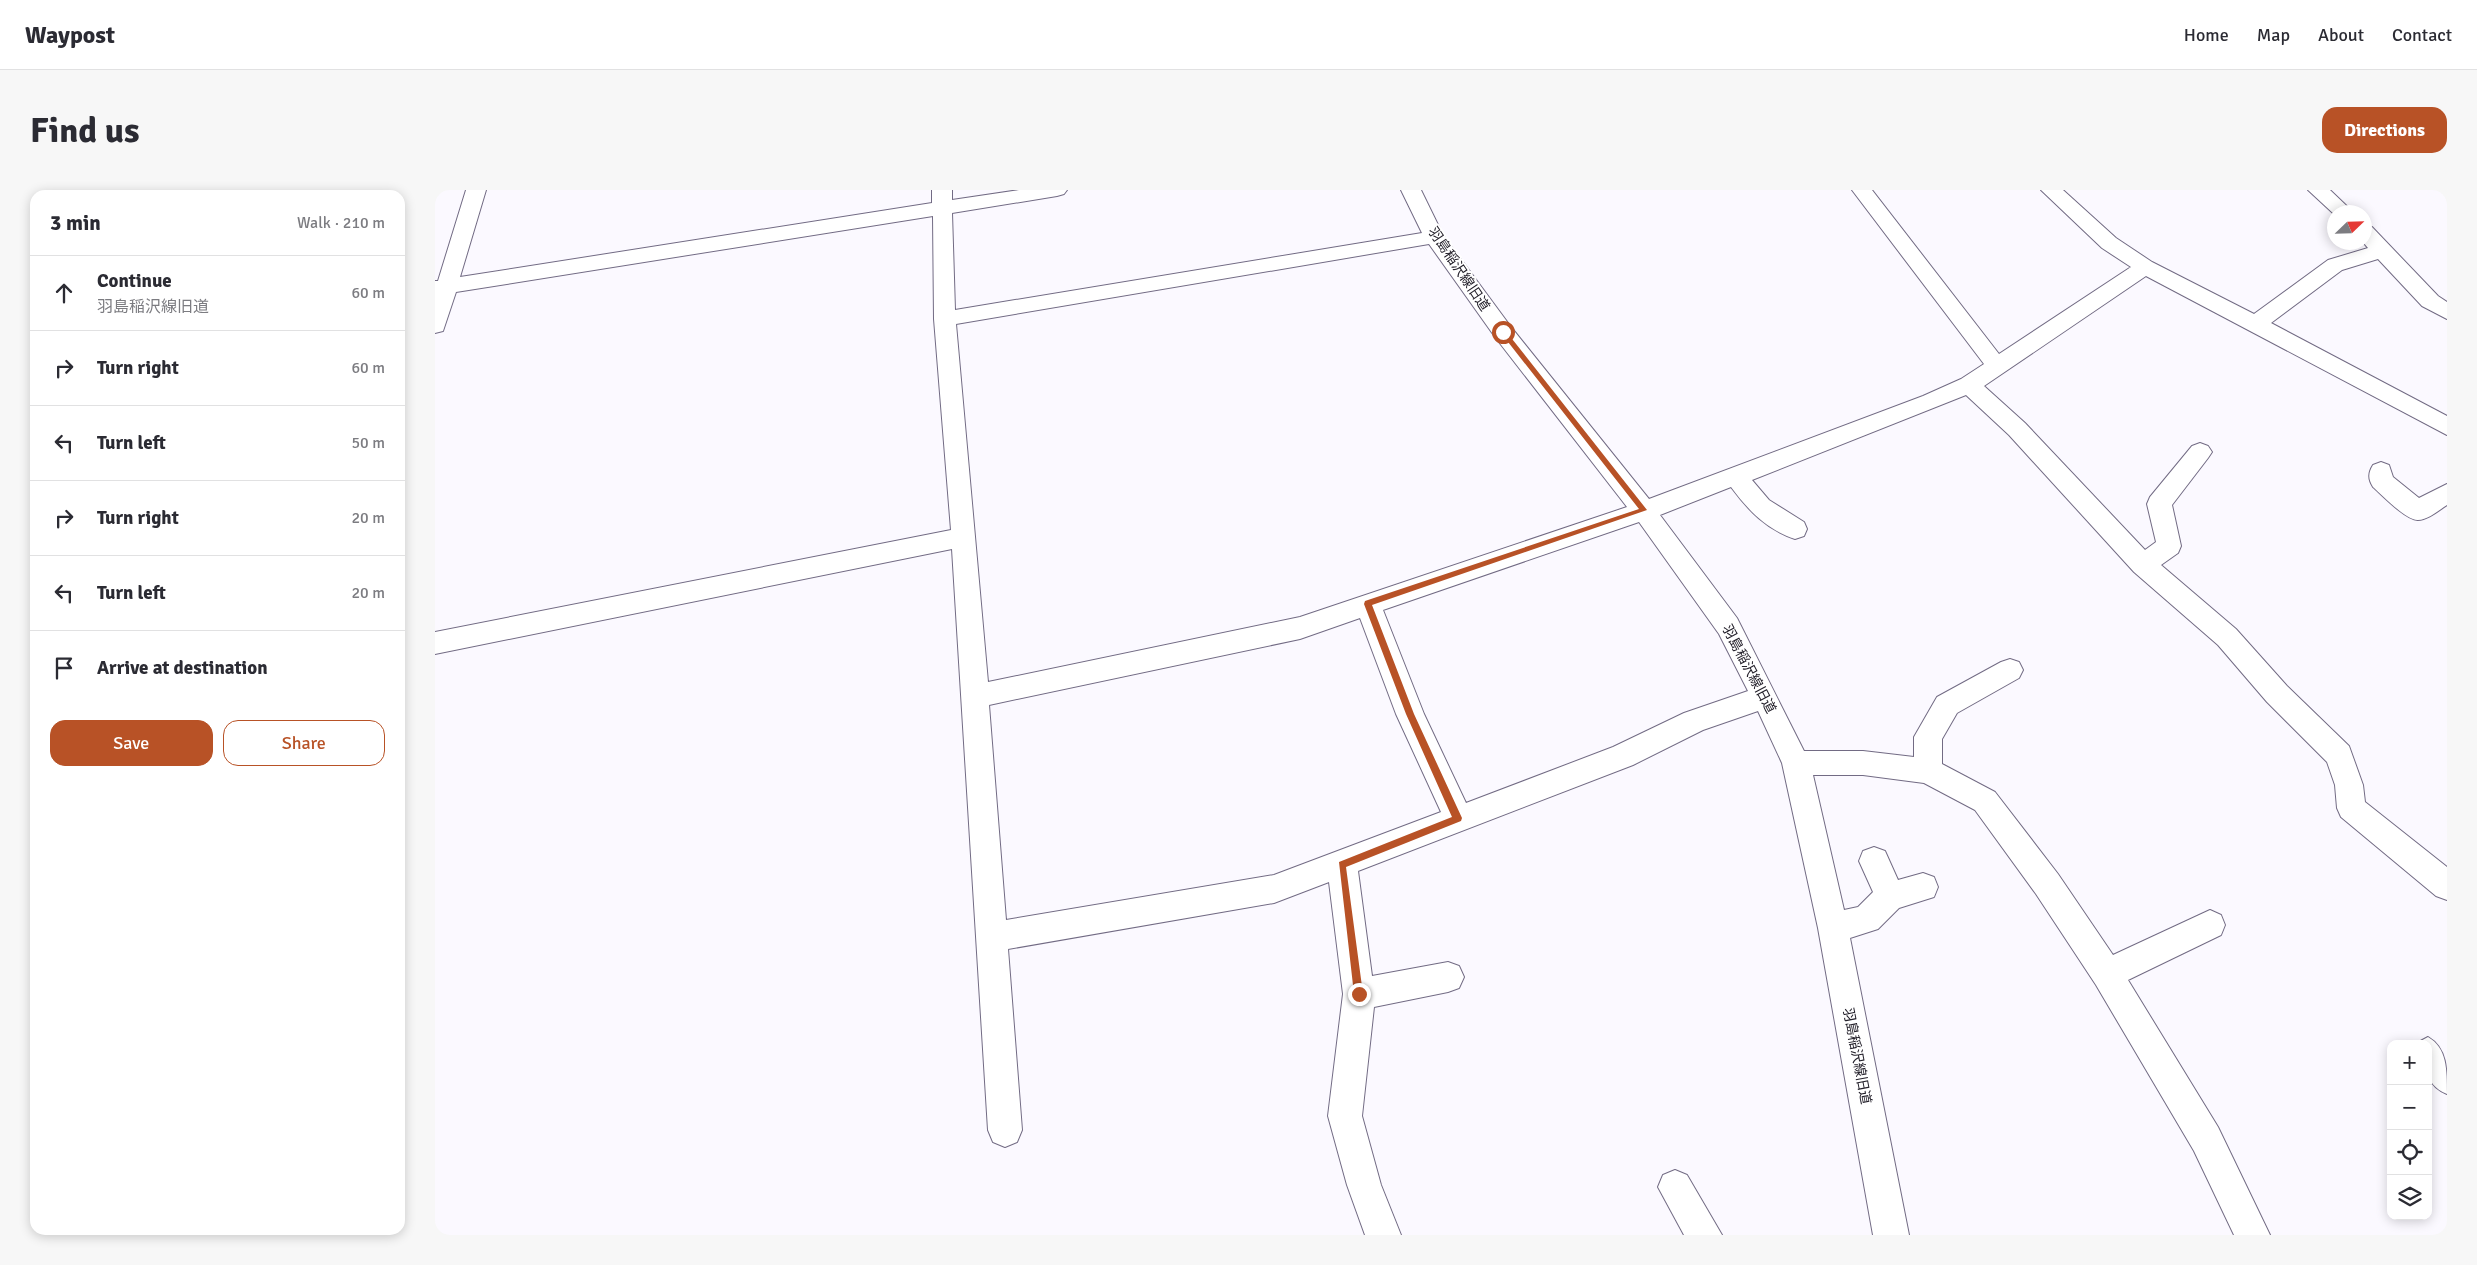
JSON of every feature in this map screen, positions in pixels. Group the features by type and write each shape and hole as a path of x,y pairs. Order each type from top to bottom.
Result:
{"street":[{"path":"435,326 441,288 476,190"},
{"path":"441,288 942,199 1057,190"},
{"name":"羽島稲沢線旧道","path":"1411,190 1435,237 1503,332 1644,510 1728,626 1765,696 1796,763 1833,928 1891,1235"},
{"path":"1862,190 1996,366"},
{"path":"2051,190 2109,243 2145,267 2416,408 2447,427"},
{"path":"2319,190 2335,205"},
{"path":"942,199 945,320 964,538 1005,1130"},
{"path":"945,320 1435,237"},
{"path":"2372,239 2430,301 2447,312"},
{"path":"2255,324 2335,265 2383,250"},
{"path":"975,696 1300,628 1644,510 1931,402 1969,385 2145,267"},
{"path":"1969,385 2017,429 2143,564 2227,637 2277,694 2339,755 2349,786 2351,808 2447,886"},
{"path":"2143,564 2169,546 2159,504 2200,452"},
{"path":"2381,471 2381,481 2418,511 2447,493"},
{"path":"1735,475 1759,507 1777,520 1795,529"},
{"path":"435,642 964,538"},
{"path":"1368,604 1410,714 1458,818"},
{"path":"1928,771 1928,737 1947,705 2010,670"},
{"path":"992,937 1274,889 1623,756 1694,722 1765,696"},
{"path":"1796,763 1863,762 1928,771 1985,801 2047,884 2107,974 2206,1139 2252,1235"},
{"path":"1874,861 1890,896"},
{"path":"1342,864 1359,994 1345,1116 1365,1185 1383,1235"},
{"path":"1833,928 1867,919 1890,896 1923,887"},
{"path":"2107,974 2210,926"},
{"path":"1359,994 1448,977"},
{"path":"2432,1058 2447,1077"},
{"path":"1675,1187 1704,1235"}],"route":[{"path":"1359,994 1342,864 1458,818 1410,714 1368,604 1644,510 1503,332"}]}
